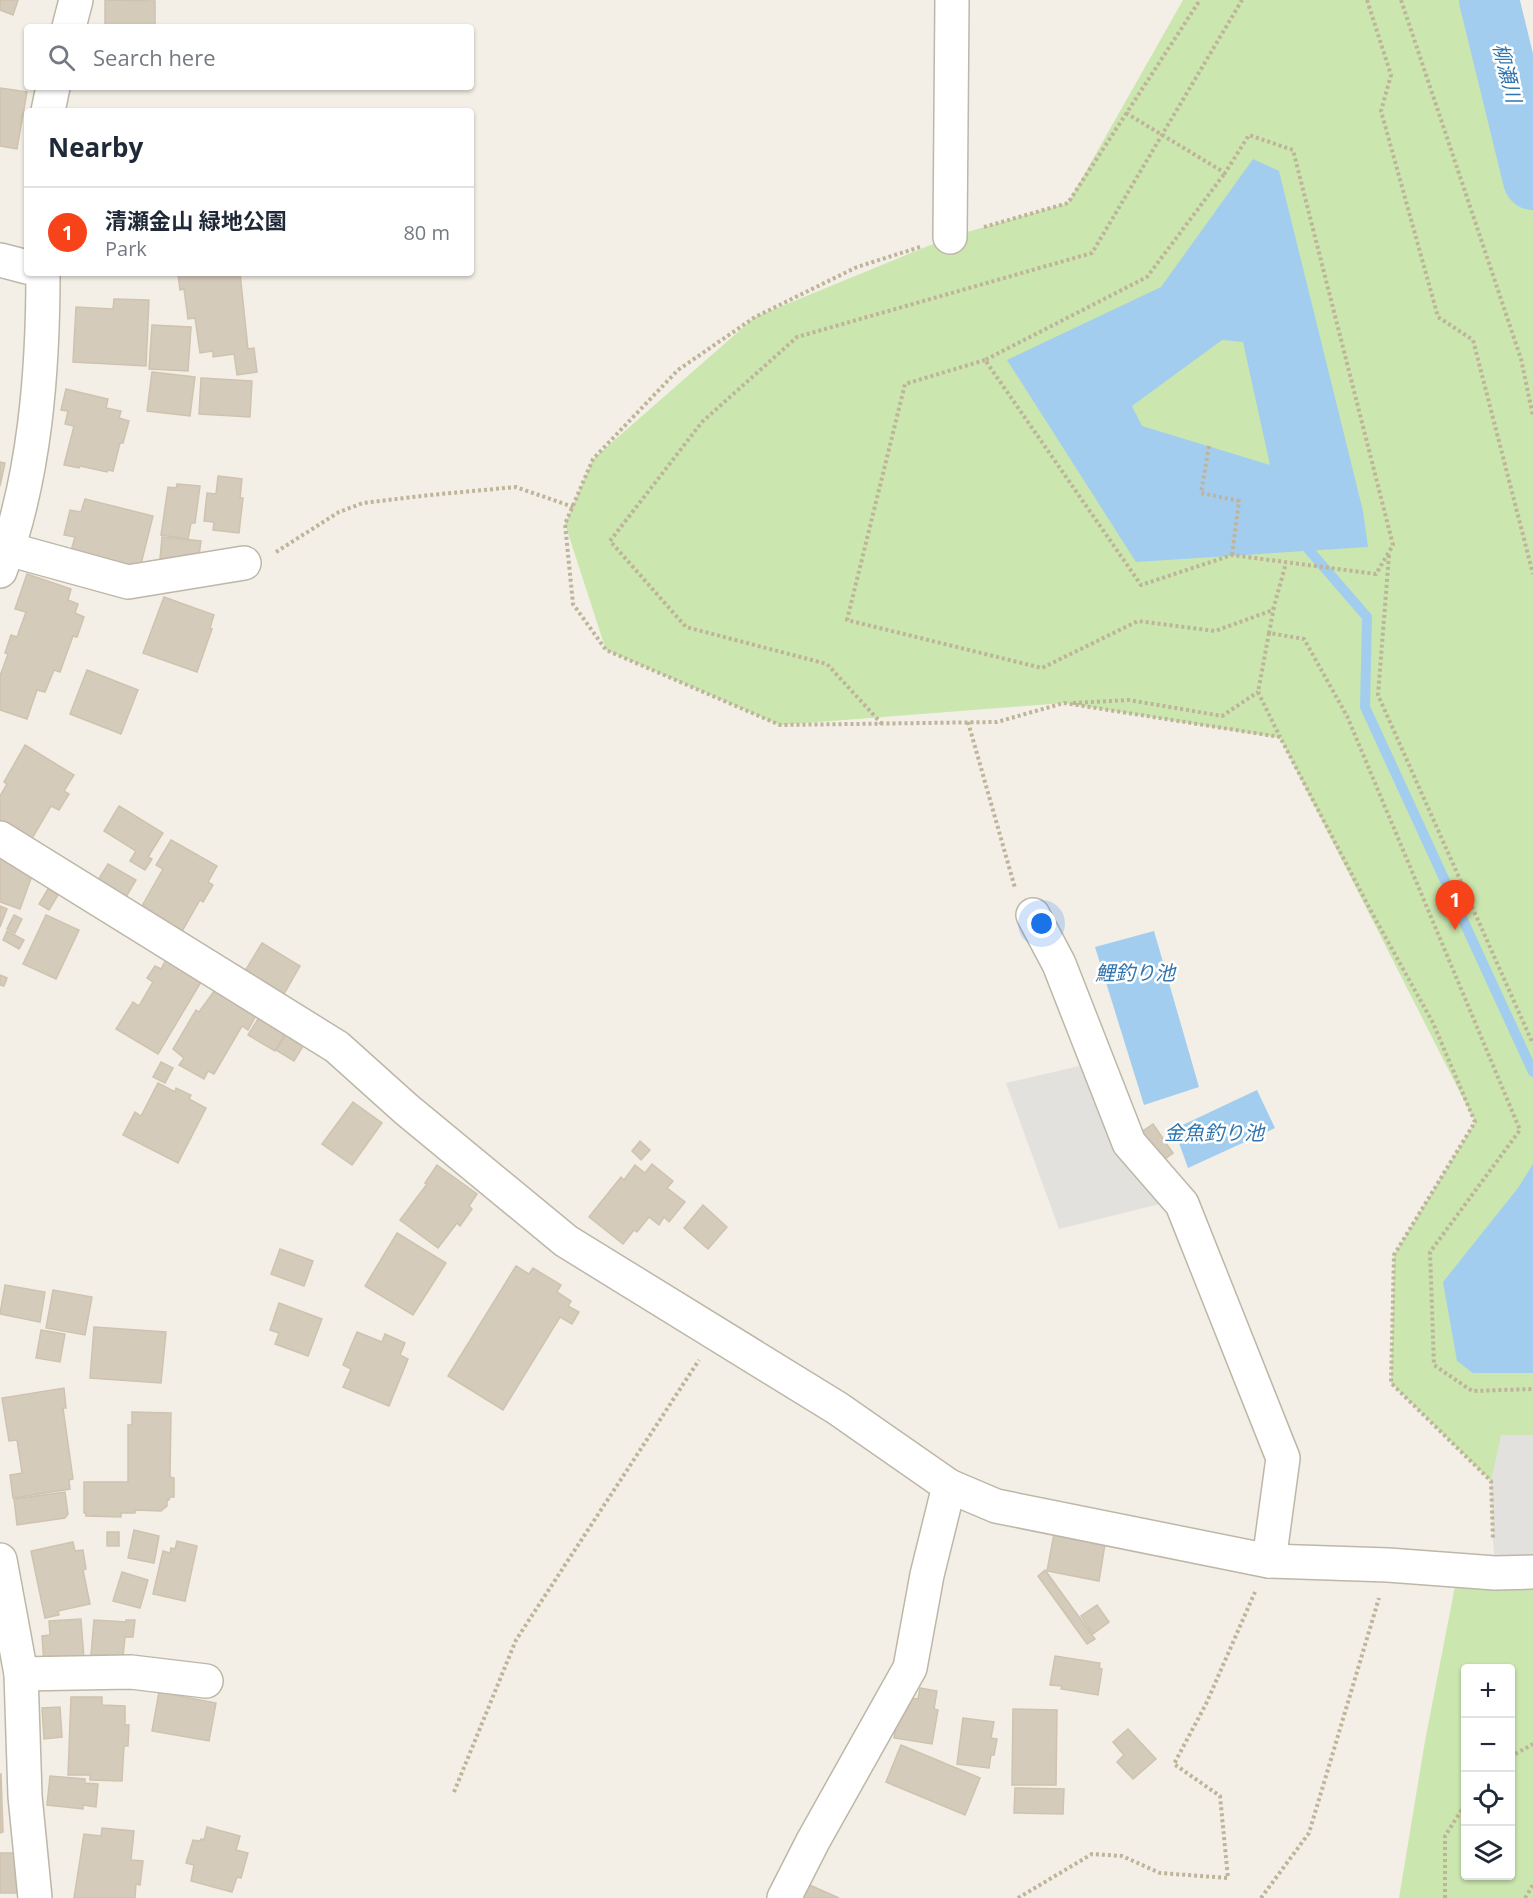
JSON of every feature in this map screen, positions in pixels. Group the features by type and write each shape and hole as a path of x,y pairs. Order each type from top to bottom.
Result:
{"street":[{"path":"70,24 76,0"},
{"path":"950,237 952,0"},
{"path":"48,108 52,90"},
{"path":"0,260 24,266"},
{"path":"43,276 43,319 34,441 4,560 128,582 244,563"},
{"path":"0,838 337,1047 415,1116 566,1241 837,1408 949,1486 996,1506 1269,1562 1388,1564 1495,1573 1533,1572"},
{"path":"1033,915 1059,964 1129,1143 1182,1204 1283,1458 1269,1562"},
{"path":"784,1898 813,1841 910,1668 927,1575 949,1486"},
{"path":"0,1560 21,1674 25,1796 35,1898"},
{"path":"21,1674 131,1672 206,1680"}],"path":[{"path":"1200,0 1068,203 857,267 755,317 678,370 593,459 565,524 573,604 606,650 780,725 997,722 1064,703 1129,700 1222,716 1258,692"},
{"path":"882,724 828,664 686,627 610,541 702,422 797,337 1092,253 1242,0"},
{"path":"1367,0 1391,75 1381,111 1438,317 1473,340 1533,574"},
{"path":"1401,0 1521,359 1533,416"},
{"path":"1126,112 1226,173"},
{"path":"985,360 1142,585 1232,555 1376,574 1393,545 1293,150 1249,135 1226,173 1147,277 985,360 905,384 847,620 1042,668 1138,621 1215,631 1273,610 1274,606"},
{"path":"1209,446 1201,493 1239,501 1232,555"},
{"path":"244,563 271,555 339,512 363,503 516,487 573,507"},
{"path":"1389,552 1378,695 1533,1044"},
{"path":"1286,563 1274,606 1258,692 1280,738 1433,1023 1475,1122 1394,1255 1391,1383 1491,1481 1495,1573"},
{"path":"1269,633 1304,639 1347,716 1520,1131 1431,1252 1434,1365 1472,1391 1533,1389"},
{"path":"1064,703 1280,738"},
{"path":"968,722 1011,876 1021,905 1033,915"},
{"path":"454,1792 516,1640 716,1335"},
{"path":"1018,1898 1092,1854 1122,1856 1160,1873 1228,1878 1220,1796 1174,1764 1206,1704 1269,1562"},
{"path":"1261,1898 1309,1833 1388,1564"},
{"path":"1515,1754 1533,1744"},
{"path":"1445,1898 1444,1836 1461,1810"},
{"path":"1525,1898 1533,1885"}],"green space":[{"path":"1183,0 1493,0 1533,149 1533,1898 1399,1898 1425,1741 1457,1576 1495,1578 1491,1481 1391,1383 1394,1255 1475,1122 1280,738 1064,703 780,725 606,650 565,524 593,459 755,317 950,237 1068,203"}],"shaded area":[{"path":"1092,1063 1168,1202 1059,1229 1006,1083"},
{"path":"1501,1435 1533,1435 1533,1572 1495,1573 1491,1481"}],"water":[{"path":"1253,159 1279,171 1363,511 1368,547 1136,562 1007,360 1161,287","holes":["1222,340 1243,342 1270,465 1142,426 1132,406"]},
{"name":"鯉釣り池","path":"1154,931 1199,1087 1144,1105 1095,947"},
{"name":"金魚釣り池","path":"1257,1090 1275,1128 1188,1168 1174,1129"},
{"path":"1533,1164 1533,1373 1473,1373 1457,1361 1443,1282 1518,1188"}],"building":[{"path":"0,0 18,0 13,15 0,10"},
{"path":"105,0 155,1 155,24 105,24"},
{"path":"0,88 27,92 17,149 0,146"},
{"path":"178,276 240,276 248,349 254,348 257,372 237,375 234,354 213,357 213,351 200,353 195,318 188,319 184,289 180,290"},
{"path":"114,299 149,300 146,366 73,362 76,307 113,309"},
{"path":"152,325 191,327 188,371 149,369"},
{"path":"152,372 195,377 190,416 147,411"},
{"path":"201,378 252,381 250,417 199,414"},
{"path":"66,389 108,399 106,408 121,411 119,418 129,421 123,443 120,443 113,471 64,465 74,426 65,424 68,411 61,410"},
{"path":"0,462 5,463 0,486"},
{"path":"218,476 242,479 240,498 243,498 239,533 213,530 214,522 204,521 207,493 216,494"},
{"path":"177,484 200,486 195,523 191,523 188,539 161,535 168,487 176,488"},
{"path":"85,499 153,516 140,568 71,551 75,537 64,535 70,510 81,512"},
{"path":"162,537 201,541 198,563 160,559"},
{"path":"27,574 71,589 68,600 78,604 75,613 84,617 77,637 73,636 60,672 54,670 45,692 37,690 27,719 0,710 0,676 8,654 5,653 11,635 17,637 26,612 15,609"},
{"path":"164,597 214,615 210,628 212,629 197,672 143,653"},
{"path":"87,670 138,690 121,734 70,714"},
{"path":"25,745 74,775 64,791 69,794 59,810 51,806 30,842 0,823 0,796 7,784 4,782"},
{"path":"119,806 163,833 148,857 152,859 145,870 130,861 136,851 104,831"},
{"path":"171,840 217,866 208,882 213,885 203,902 200,900 181,933 142,911 143,904 163,869 156,865"},
{"path":"0,857 12,862 11,866 33,873 20,909 0,902"},
{"path":"108,864 136,880 126,897 98,880"},
{"path":"48,889 58,895 49,910 39,904"},
{"path":"0,906 7,909 0,927"},
{"path":"14,915 22,919 15,933 7,929"},
{"path":"46,915 79,930 56,979 23,964"},
{"path":"7,931 24,940 19,949 3,940"},
{"path":"262,943 300,966 284,994 245,971"},
{"path":"168,956 204,977 158,1054 116,1029 133,1002 139,1006 153,982 147,978 155,966 161,969"},
{"path":"0,975 7,978 4,986 0,985"},
{"path":"215,990 257,1014 248,1030 242,1026 214,1074 208,1071 204,1079 179,1065 184,1058 173,1049 196,1010 199,1012"},
{"path":"261,1014 287,1030 275,1051 248,1035"},
{"path":"287,1033 305,1043 294,1061 276,1050"},
{"path":"161,1062 173,1068 165,1083 153,1077"},
{"path":"158,1083 175,1092 176,1088 191,1095 189,1099 206,1108 178,1163 123,1135 135,1112 141,1116"},
{"path":"353,1102 382,1123 352,1165 322,1144"},
{"path":"1153,1124 1173,1153 1161,1162 1140,1133"},
{"path":"640,1141 650,1150 641,1160 632,1151"},
{"path":"652,1164 673,1181 667,1188 685,1202 669,1222 664,1217 659,1225 649,1217 623,1244 589,1217 621,1177 624,1180 635,1165 645,1173"},
{"path":"437,1165 477,1194 469,1206 472,1209 460,1226 457,1223 438,1248 400,1220 427,1184 425,1183"},
{"path":"703,1205 727,1227 708,1249 684,1228"},
{"path":"397,1233 446,1263 413,1315 365,1286"},
{"path":"280,1249 313,1261 304,1286 271,1274"},
{"path":"516,1266 529,1274 533,1268 561,1285 557,1292 571,1301 568,1306 579,1312 572,1324 560,1317 503,1410 448,1376"},
{"path":"5,1285 45,1292 40,1322 0,1314"},
{"path":"53,1290 92,1297 85,1335 46,1328"},
{"path":"279,1303 322,1319 308,1356 275,1344 279,1333 270,1330"},
{"path":"94,1327 166,1332 161,1383 90,1378"},
{"path":"41,1330 65,1334 60,1362 36,1358"},
{"path":"357,1332 382,1342 385,1334 405,1343 400,1355 408,1359 389,1406 343,1387 351,1369 343,1365"},
{"path":"64,1388 66,1408 63,1408 73,1479 69,1480 70,1489 13,1498 10,1475 22,1473 17,1440 9,1441 2,1398"},
{"path":"132,1412 171,1413 170,1477 174,1478 174,1497 167,1500 167,1506 161,1511 135,1510 135,1513 121,1513 121,1517 86,1516 84,1513 84,1482 128,1482 128,1425 132,1425"},
{"path":"65,1492 68,1514 65,1518 17,1525 14,1499"},
{"path":"134,1530 159,1536 154,1563 128,1558"},
{"path":"107,1532 119,1532 119,1546 107,1546"},
{"path":"1054,1534 1105,1544 1099,1581 1047,1571"},
{"path":"177,1541 197,1546 185,1601 153,1594 163,1551 170,1553 171,1548 175,1549"},
{"path":"73,1542 75,1551 83,1550 86,1569 83,1570 90,1604 58,1611 59,1615 45,1618 31,1551"},
{"path":"1045,1570 1095,1639 1087,1644 1038,1576"},
{"path":"122,1572 148,1580 140,1608 113,1601"},
{"path":"1097,1605 1109,1622 1093,1634 1081,1616"},
{"path":"81,1619 84,1658 44,1664 42,1636 50,1635 49,1621"},
{"path":"94,1620 126,1622 126,1620 135,1620 133,1637 125,1637 123,1657 91,1655"},
{"path":"1055,1656 1100,1663 1099,1668 1102,1669 1098,1695 1050,1685"},
{"path":"920,1688 937,1691 934,1709 938,1710 932,1744 894,1738 897,1718 901,1718 903,1709 907,1709 909,1698 918,1699"},
{"path":"159,1692 216,1703 209,1741 152,1731"},
{"path":"71,1697 102,1697 102,1705 125,1706 125,1725 129,1725 128,1746 124,1746 122,1781 90,1780 90,1775 68,1775"},
{"path":"60,1707 62,1737 44,1739 42,1708"},
{"path":"1013,1709 1057,1710 1056,1785 1012,1785"},
{"path":"963,1718 994,1722 991,1738 997,1739 989,1768 957,1764"},
{"path":"1128,1729 1156,1759 1133,1779 1117,1762 1124,1755 1113,1742"},
{"path":"901,1745 980,1778 965,1815 886,1782"},
{"path":"0,1775 3,1832 0,1833"},
{"path":"50,1776 85,1779 85,1783 98,1784 96,1807 83,1805 83,1809 47,1805"},
{"path":"1015,1788 1064,1789 1063,1814 1014,1813"},
{"path":"207,1827 240,1836 236,1850 248,1853 241,1878 237,1877 232,1892 191,1881 194,1865 186,1863 193,1840 204,1840"},
{"path":"102,1828 134,1831 131,1860 143,1861 140,1885 136,1884 135,1898 74,1898 84,1834 101,1836"},
{"path":"0,1853 17,1853 17,1893 0,1893"},
{"path":"805,1883 839,1898 798,1898"}],"waterway":[{"name":"柳瀬川","path":"1489,0 1533,180"},
{"path":"1309,550 1367,617 1365,707 1533,1072"}],"place":[{"name":"清瀬金山 緑地公園","path":"1455,930"}]}
